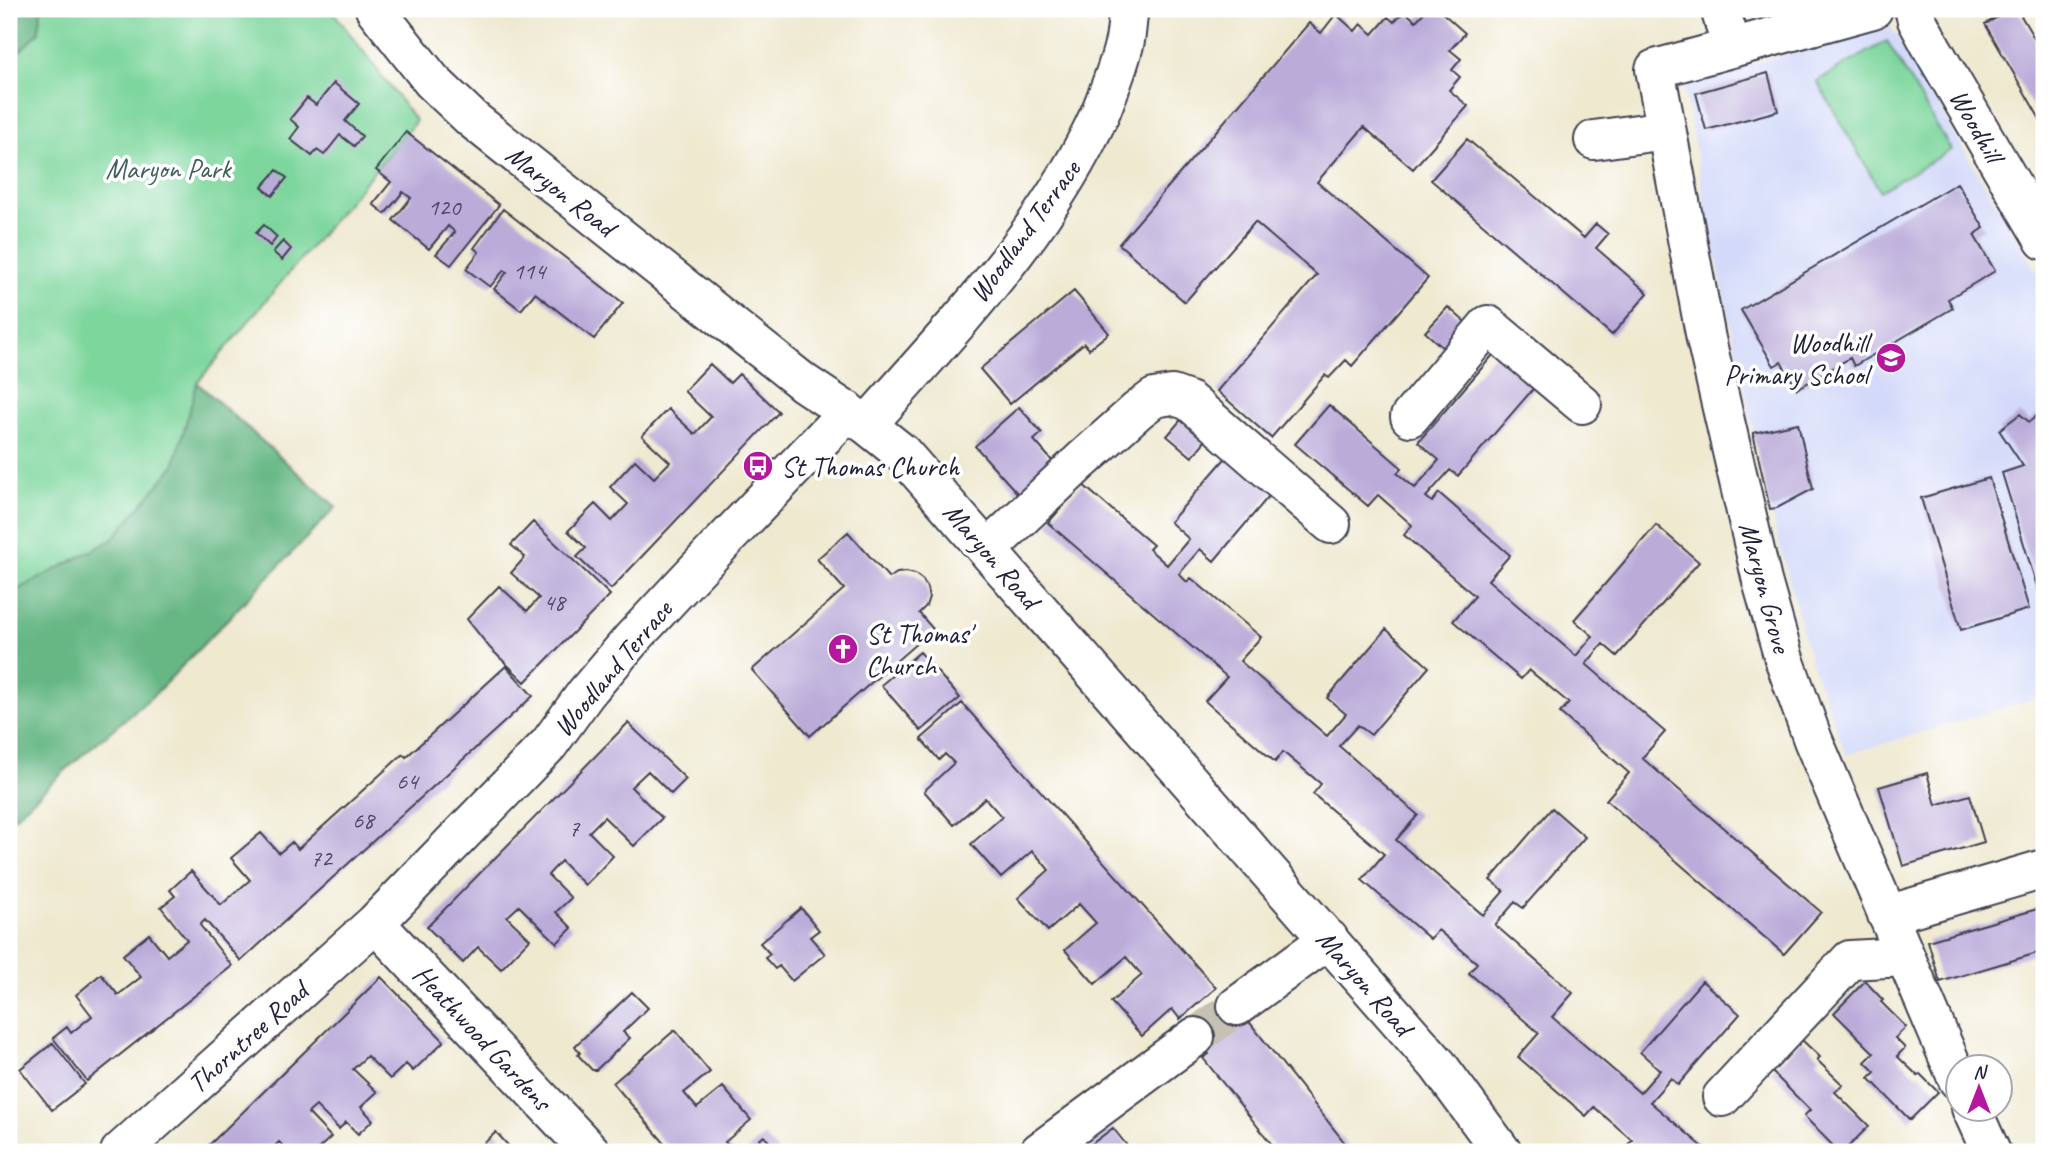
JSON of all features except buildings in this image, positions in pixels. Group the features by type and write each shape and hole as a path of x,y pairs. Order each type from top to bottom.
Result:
{"street":[{"name":"Maryon Road","path":"376,9 432,81 472,119 804,383 857,418 902,453 1438,1065 1502,1152"},
{"name":"Woodland Terrace","path":"375,923 548,744 586,693 631,640 834,426 857,418 983,292 1055,196 1087,141 1110,89 1124,42 1129,9"},
{"path":"1720,9 1732,48 1873,9"},
{"name":"Woodhill","path":"1914,9 1932,48 2044,240"},
{"name":"Maryon Grove","path":"1732,48 1655,69 1666,130 1683,299 1784,659 1813,740 1946,1052"},
{"path":"1594,140 1666,130"},
{"path":"1410,417 1488,325 1582,404"},
{"path":"987,550 1138,410 1154,398 1172,395 1189,401 1331,524"},
{"path":"1887,915 2044,869"},
{"name":"Thorntree Road","path":"120,1152 375,923"},
{"name":"Heathwood Gardens","path":"375,923 591,1152"},
{"path":"1237,1006 1329,939"},
{"path":"1722,1097 1850,960 1905,957"},
{"path":"1039,1152 1195,1037"},
{"path":"1977,1122 1991,1152"}],"shaded area":[{"name":"Woodhill Primary School","path":"1892,28 2044,284 2044,696 1846,755 1809,656 1770,509 1705,206 1683,81"}],"green space":[{"name":"Maryon Park","path":"9,9 331,9 416,121 197,383 336,507 155,694 82,755 9,822"},
{"path":"9,9 41,9 39,32 9,62"},
{"path":"1887,41 1951,150 1880,191 1817,81"},
{"path":"197,383 336,507 155,694 82,755 9,822 9,594 112,540 174,466"}],"tunnel":[{"path":"1195,1037 1237,1006"}],"place":[{"name":"Woodhill Primary School","path":"1891,358"},
{"name":"St Thomas Church","path":"758,466"},
{"name":"St Thomas' Church","path":"843,649"}]}
